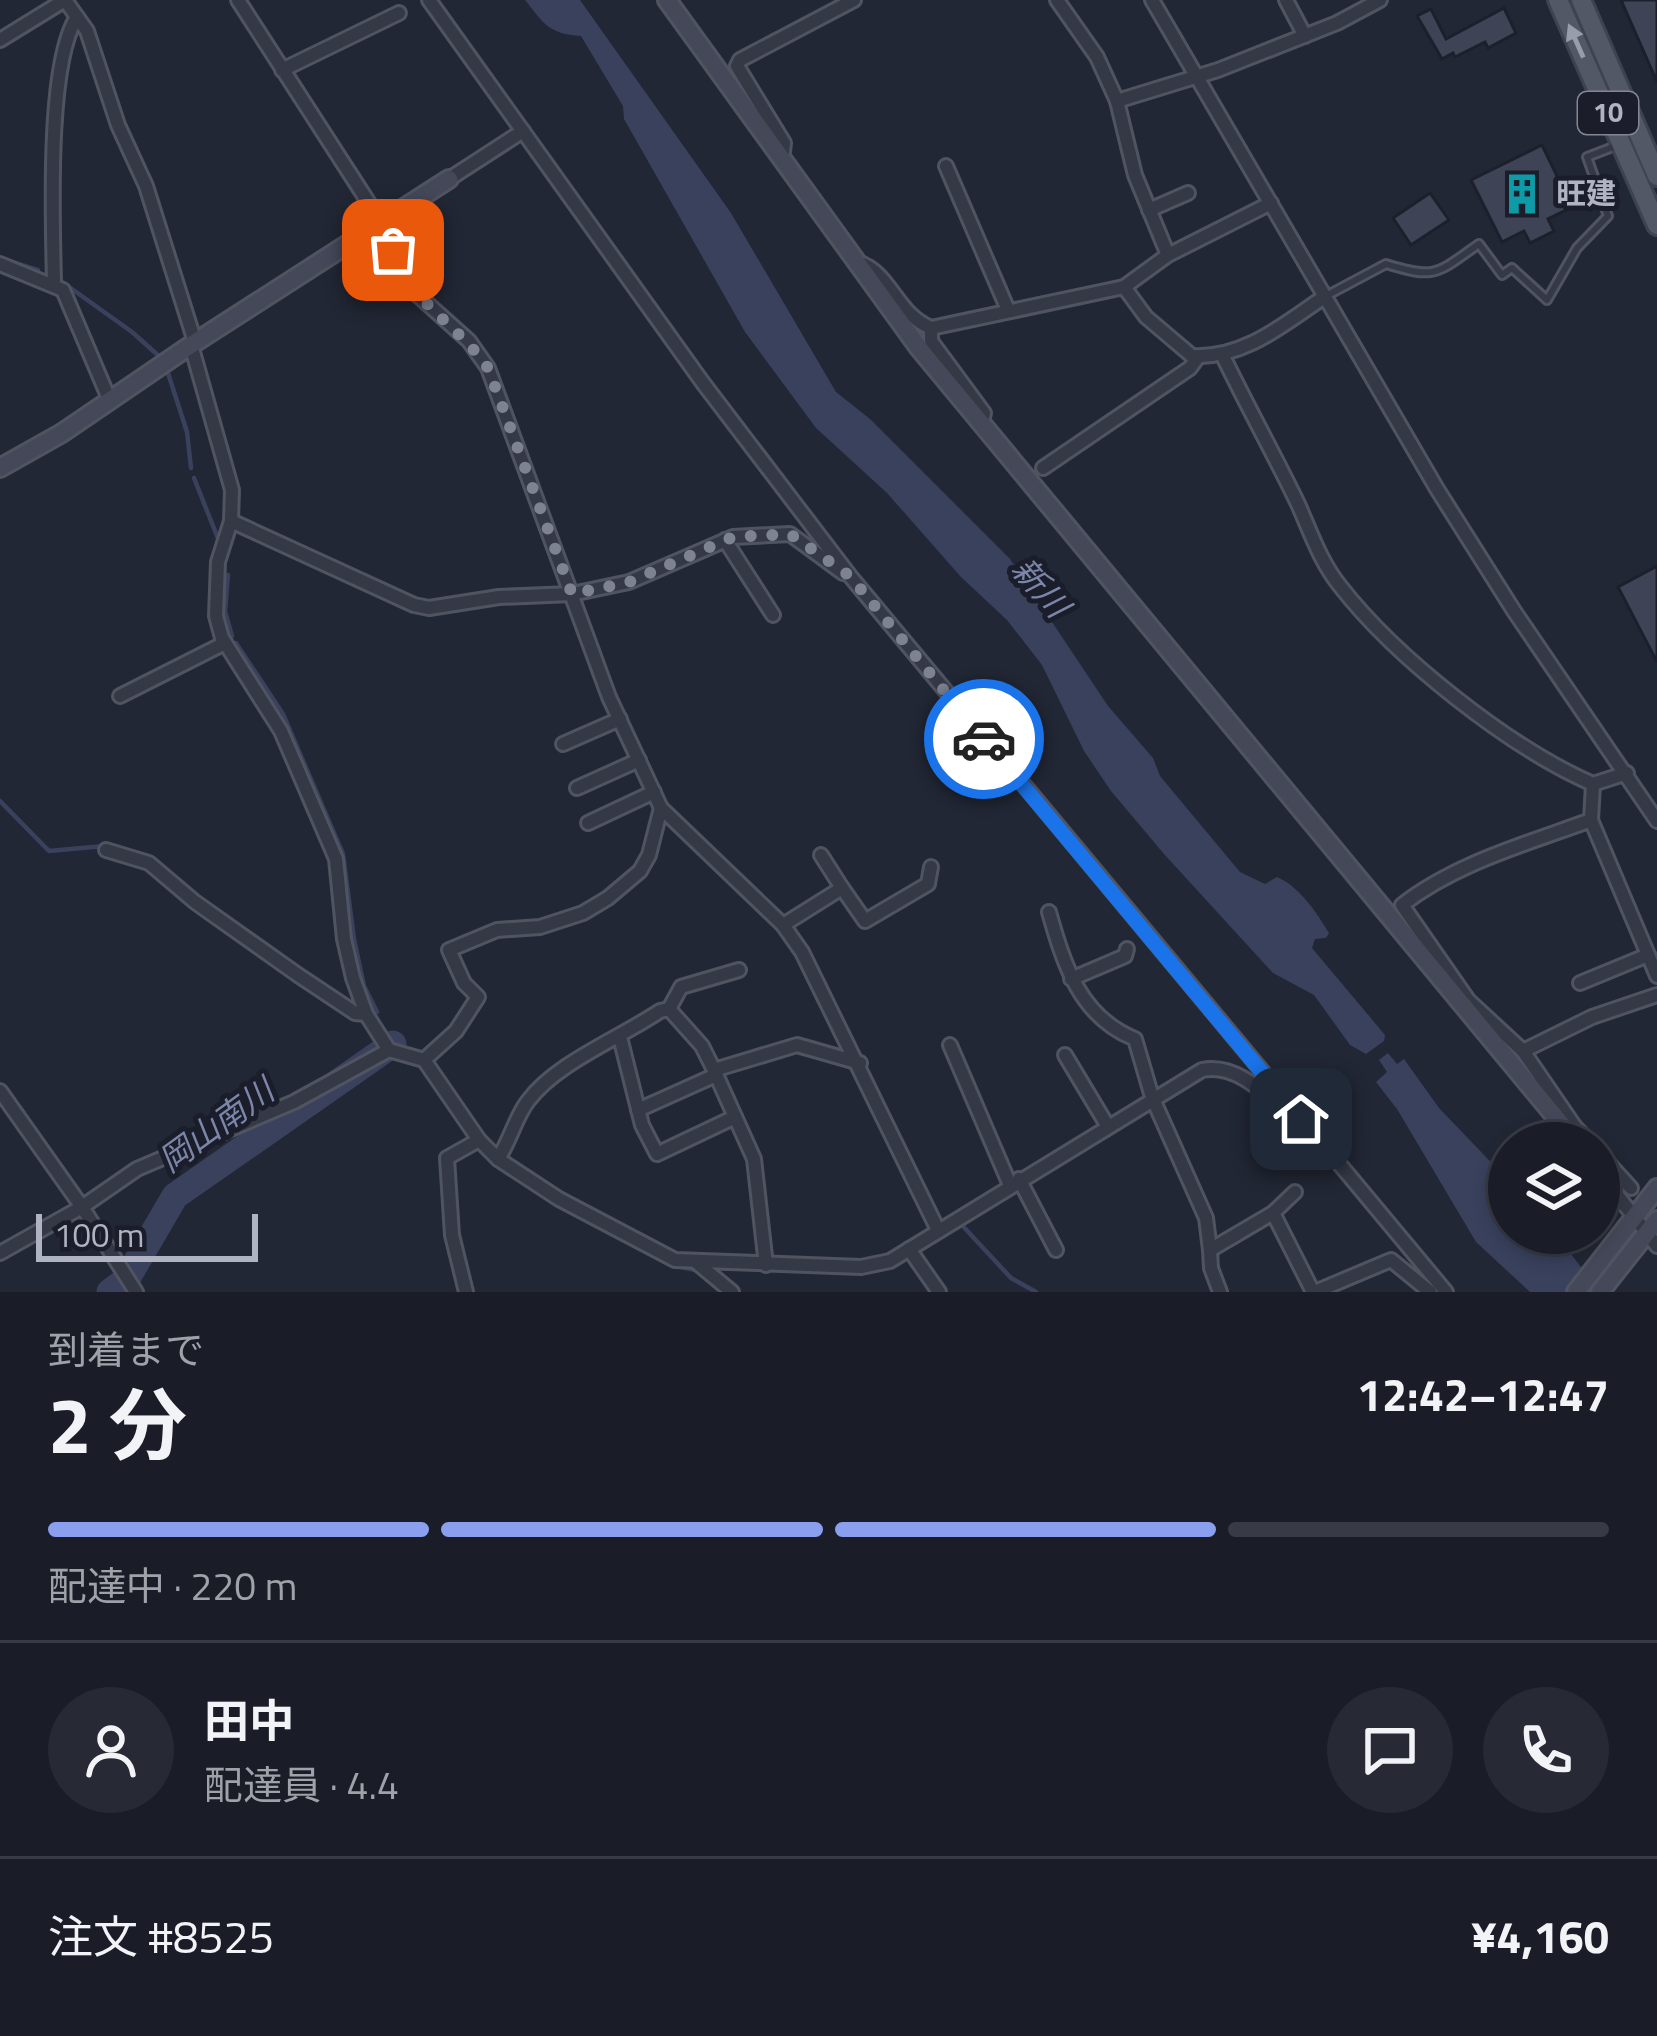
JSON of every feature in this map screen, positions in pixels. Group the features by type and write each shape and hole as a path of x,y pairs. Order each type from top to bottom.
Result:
{"main road":[{"name":"10","path":"1558,0 1657,225"},
{"name":"10","path":"1581,0 1657,176"}],"street":[{"path":"0,40 65,0 87,31 118,125 146,186 232,490 230,521 218,562 216,616 225,643 281,730 336,859 344,939 366,1014 388,1050 424,1060 479,1140 498,1159 559,1199 675,1260 861,1267 890,1261 1202,1070 1234,1071 1294,1119 1301,1119"},
{"path":"238,0 383,225 410,289 469,341 488,368 620,719 661,808 783,925 802,952 938,1229"},
{"path":"430,0 703,383 850,576 1446,1292"},
{"path":"667,0 981,426 1563,1122"},
{"path":"782,161 784,143 737,66 740,60 854,0"},
{"path":"1057,0 1097,57 1117,101 1135,175 1168,255"},
{"path":"1152,0 1324,298 1514,611 1657,820"},
{"path":"1286,0 1304,35"},
{"path":"1117,101 1304,35 1381,0"},
{"path":"283,70 399,13"},
{"path":"54,285 53,160 61,78 77,16"},
{"path":"0,468 523,131"},
{"path":"946,166 1008,310"},
{"path":"1148,210 1187,193"},
{"path":"857,262 872,266 913,321 931,328 1124,287 1168,255 1271,203"},
{"path":"0,264 63,290 110,400"},
{"path":"1124,287 1146,316 1198,357 1223,356 1263,339 1324,298"},
{"path":"931,328 931,340 984,413 981,426"},
{"path":"1223,356 1312,542 1339,586 1390,641 1519,742 1593,784 1627,773"},
{"path":"1043,468 1190,368 1198,357"},
{"path":"230,521 413,605 429,608 500,596 572,594 629,582 725,540 790,534 850,576"},
{"path":"725,540 773,615"},
{"path":"120,696 225,643"},
{"path":"563,744 620,719"},
{"path":"578,788 639,760"},
{"path":"1593,784 1591,820 1657,976"},
{"path":"588,823 654,792"},
{"path":"424,1060 455,1031 478,997 464,983 449,950 497,930 539,927 584,913 608,898 640,871 661,808"},
{"path":"1566,1122 1523,1051 1468,1000 1402,905 1473,864 1591,820"},
{"path":"106,850 149,863 298,975 355,1012 366,1014"},
{"path":"821,855 865,921 928,884 932,866"},
{"path":"783,925 842,888"},
{"path":"1048,912 1071,979 1097,1018 1135,1040 1153,1097 1206,1218 1211,1268 1220,1292"},
{"path":"1071,979 1125,956 1127,949"},
{"path":"1580,982 1648,955"},
{"path":"669,1010 681,987 732,972 721,956"},
{"path":"1523,1051 1592,1017 1657,995"},
{"path":"498,1159 525,1104 549,1078 669,1010"},
{"path":"669,1010 702,1046 754,1160 766,1265"},
{"path":"620,1037 638,1110 657,1154 735,1117"},
{"path":"638,1110 715,1072 797,1045 860,1064"},
{"path":"950,1045 1015,1182 1055,1250"},
{"path":"0,1253 82,1207 137,1168 294,1102 388,1050"},
{"path":"1064,1055 1107,1125"},
{"path":"0,1091 136,1292"},
{"path":"466,1292 452,1235 447,1158 479,1140"},
{"path":"1620,1176 1631,1188"},
{"path":"1576,1292 1657,1188"},
{"path":"1210,1250 1273,1213 1295,1192"},
{"path":"1600,1292 1651,1234 1620,1202"},
{"path":"1273,1213 1314,1292 1391,1260 1430,1292"},
{"path":"909,1249 939,1292"},
{"path":"697,1262 732,1292"}],"lane":[{"path":"1324,298 1386,264 1424,276 1442,270 1479,244 1502,275 1512,268 1547,300 1577,248 1608,216 1587,157 1621,143"}],"water":[{"path":"525,0 580,0 731,213 836,392 870,419 1010,559 1108,706 1240,872 1265,884 1277,877 1307,901 1329,933 1315,939 1312,948 1385,1035 1384,1041 1366,1054 1350,1045 1314,995 1273,973 1111,791 1084,751 1042,665 1007,620 961,577 887,493 816,428 745,332 581,36 548,26"},
{"path":"1388,1053 1397,1064 1404,1059 1439,1108 1488,1159 1488,1253 1476,1242 1376,1082 1387,1072 1379,1060"},
{"path":"1489,1254 1571,1254 1600,1292 1530,1292"}],"building":[{"path":"1621,0 1657,0 1657,82"},
{"path":"1504,8 1516,33 1488,48 1485,42 1442,59 1417,16 1431,9 1446,39"},
{"name":"旺建","path":"1542,145 1572,207 1548,219 1554,231 1530,243 1524,231 1502,242 1471,180"},
{"path":"1430,193 1449,220 1411,245 1393,218"},
{"path":"1657,566 1657,662 1618,587"}],"waterway":[{"path":"5,260 38,270"},
{"path":"65,284 160,357"},
{"path":"166,367 187,432 191,468"},
{"path":"194,478 219,541"},
{"path":"228,575 225,611 232,636"},
{"path":"236,643 283,714 343,854 364,986 377,1012"},
{"path":"0,801 49,851 104,846"},
{"path":"370,1011 393,1044"},
{"name":"岡山南川","path":"110,1292 126,1280 175,1196 393,1044"},
{"path":"960,1223 1011,1278 1036,1292"},
{"path":"676,1266 700,1271"}],"way so far":[{"path":"393,250 410,289 469,341 488,368 572,594 629,582 733,537 790,534 850,576 984,739"}],"place":[{"name":"旺建","path":"1522,194"}],"route":[{"path":"984,739 1301,1119"}],"water label":[{"name":"新川","path":"1041,587"}]}
